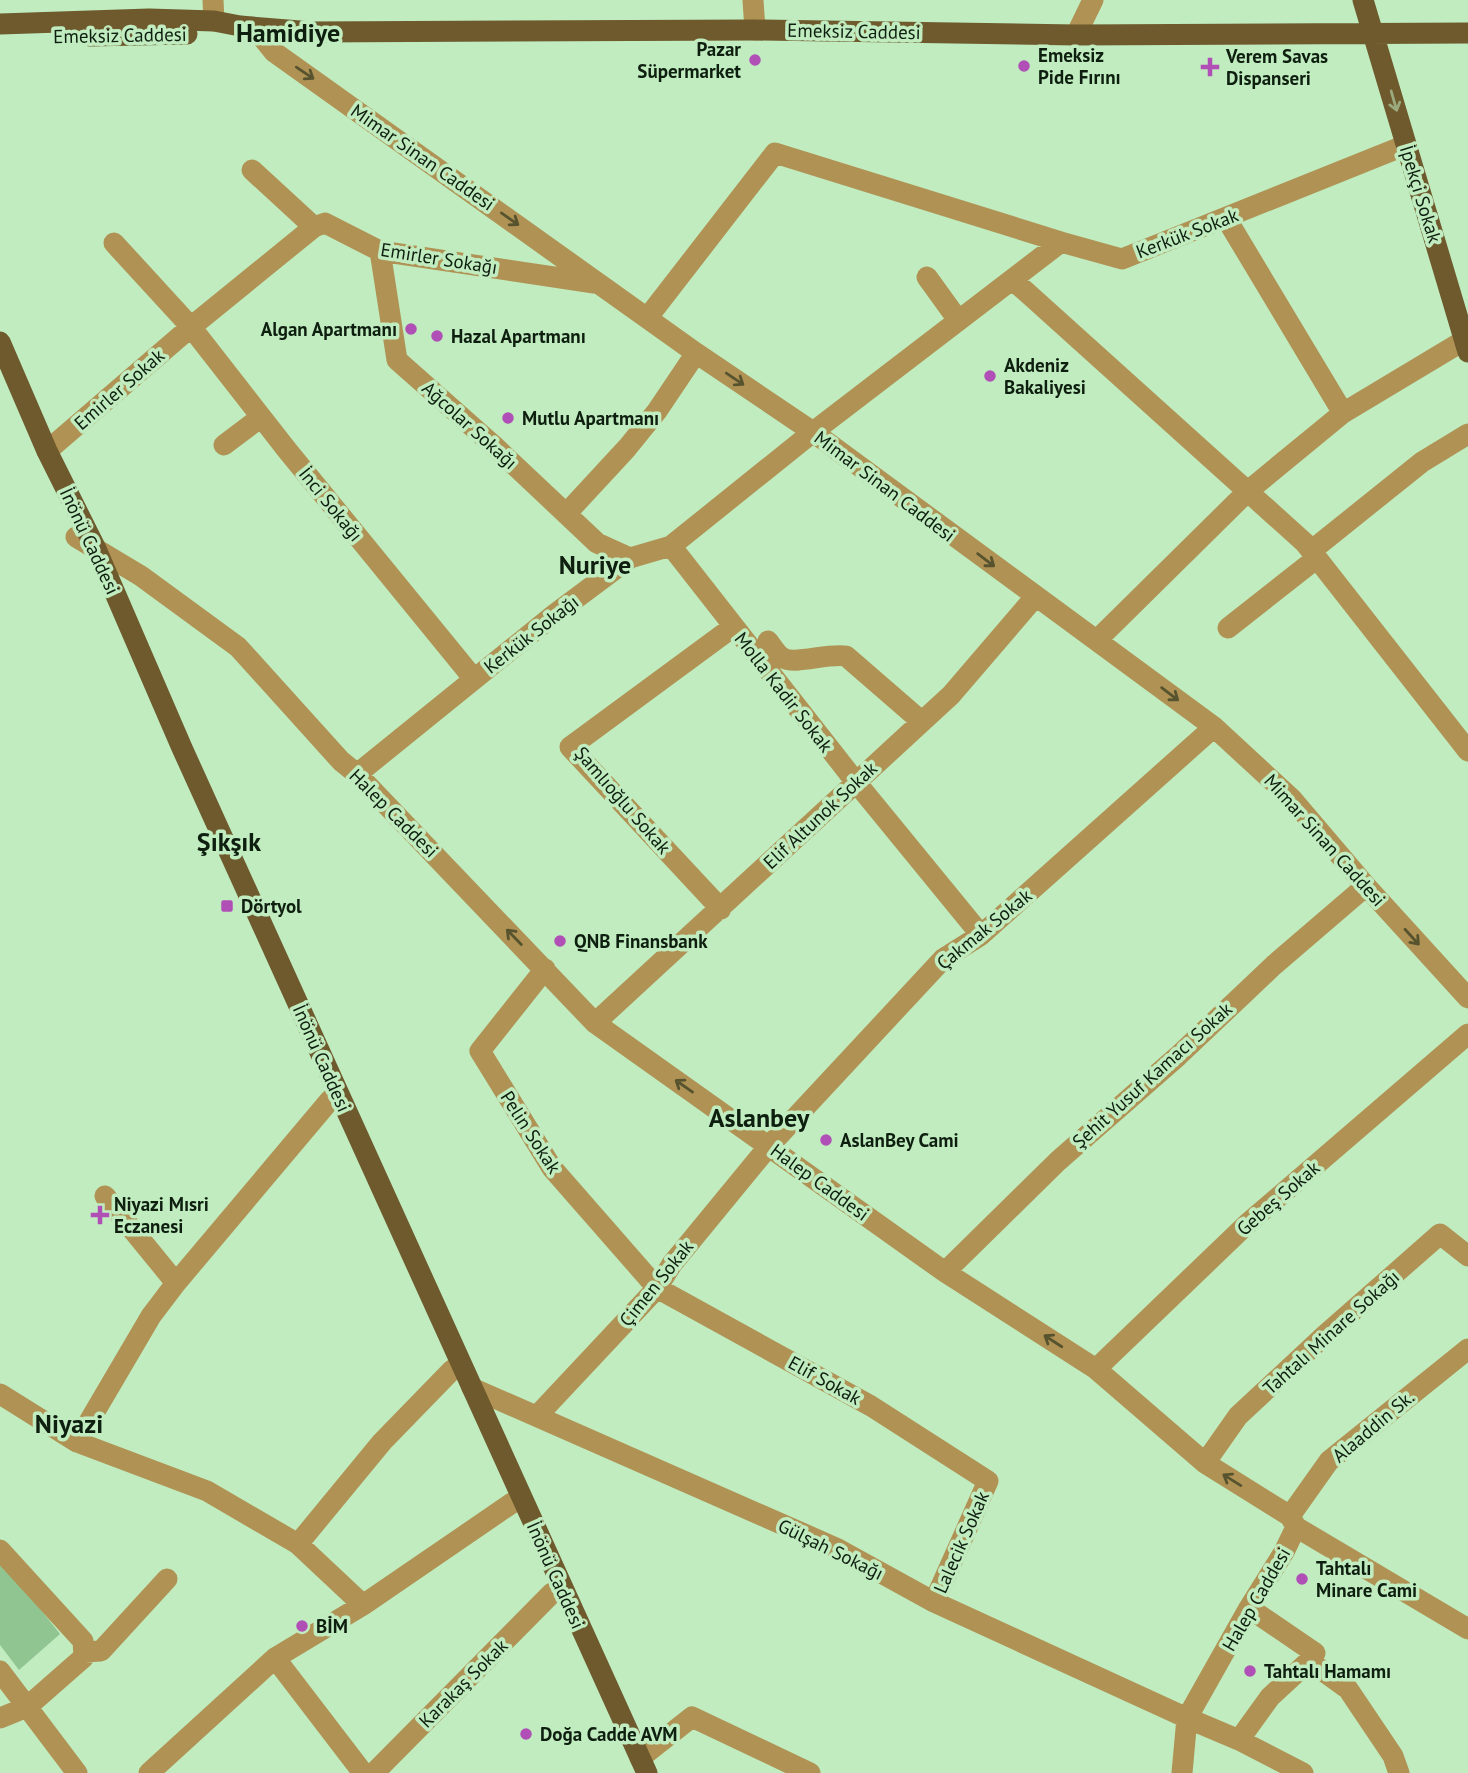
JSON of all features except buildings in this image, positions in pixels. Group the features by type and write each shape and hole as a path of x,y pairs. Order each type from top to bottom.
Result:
{"main road":[{"name":"İpekçi Sokak","path":"1363,0 1466,346"},
{"name":"Emeksiz Caddesi","path":"0,15 214,10 247,27"},
{"name":"Emeksiz Caddesi","path":"0,24 149,19 214,10"},
{"name":"Emeksiz Caddesi","path":"0,36 196,34 247,27 312,32 755,30 1076,35 1468,33"},
{"name":"İnönü Caddesi","path":"0,342 47,451 96,549 182,748 472,1388 640,1768"},
{"name":"İnönü Caddesi","path":"0,369 552,1593 640,1768"}],"street":[{"path":"753,0 755,30"},
{"path":"1076,35 1093,0"},
{"name":"Mimar Sinan Caddesi","path":"247,27 274,52 696,353 813,432 1214,727 1292,799 1366,886 1468,998"},
{"name":"Kerkük Sokak","path":"648,317 775,153 1122,259 1406,145"},
{"path":"191,327 314,227 252,170"},
{"path":"1226,218 1343,413"},
{"name":"Emirler Sokağı","path":"314,227 325,223 380,251 601,284"},
{"path":"813,432 1061,242"},
{"name":"İnci Sokağı","path":"114,243 191,327 474,679"},
{"name":"Ağcolar Sokağı","path":"380,251 397,360 492,444 597,543 630,558"},
{"path":"927,277 958,320"},
{"path":"1013,280 1248,491 1314,554 1468,751"},
{"name":"Emirler Sokak","path":"47,451 191,327"},
{"path":"1097,640 1248,491 1343,413 1466,346"},
{"path":"566,514 650,420 696,353"},
{"path":"224,445 261,417"},
{"name":"Kerkük Sokağı","path":"357,774 630,558 671,546 813,432"},
{"path":"1228,628 1422,462 1468,434"},
{"name":"Halep Caddesi","path":"76,537 141,576 238,647 341,761 357,774 595,1023 945,1272 1096,1369 1205,1463 1293,1522 1284,1552 1187,1718 1182,1773"},
{"name":"Molla Kadir Sokak","path":"671,546 855,781 981,935"},
{"name":"Elif Altunok Sokak","path":"595,1023 951,695 1035,597"},
{"name":"Şamlıoğlu Sokak","path":"721,909 570,747 733,627"},
{"path":"768,641 784,659 796,661 833,654 846,656 921,721"},
{"name":"Çakmak Sokak","path":"769,1146 943,959 981,935 1214,727"},
{"name":"Şehit Yusuf Kamacı Sokak","path":"945,1272 1058,1161 1178,1056 1274,965 1366,886"},
{"name":"Pelin Sokak","path":"545,969 480,1051 552,1168 657,1288"},
{"name":"Gebeş Sokak","path":"1096,1369 1247,1224 1468,1034"},
{"path":"77,1442 151,1317 176,1283 330,1100"},
{"name":"Çimen Sokak","path":"537,1416 657,1288 672,1264 769,1146"},
{"path":"104,1196 176,1283"},
{"name":"Tahtalı Minare Sokağı","path":"1205,1463 1238,1416 1440,1234 1468,1256"},
{"name":"Elif Sokak","path":"657,1288 871,1406 988,1481"},
{"name":"Alaaddin Sk.","path":"1293,1522 1329,1461 1468,1349"},
{"path":"298,1544 382,1442 452,1370"},
{"name":"Gülşah Sokağı","path":"472,1388 836,1548 934,1602 1239,1740 1303,1773"},
{"path":"0,1394 77,1442 207,1491 298,1544 363,1605"},
{"name":"Lalecik Sokak","path":"934,1602 988,1481"},
{"path":"149,1773 275,1658 363,1605 512,1503"},
{"path":"1293,1522 1468,1629"},
{"path":"0,1550 83,1641 84,1652 84,1657 27,1707 0,1718"},
{"path":"84,1652 101,1651 167,1579"},
{"name":"Karakaş Sokak","path":"374,1773 552,1593"},
{"path":"1239,1740 1270,1697 1315,1653 1249,1608"},
{"path":"275,1658 363,1773"},
{"path":"1308,1661 1348,1689 1394,1756 1399,1773"},
{"path":"0,1671 77,1773"},
{"path":"640,1768 692,1717 810,1773"}],"green space":[{"path":"0,1558 60,1634 19,1670 0,1645"}],"place":[{"name":"Pazar Süpermarket","path":"755,60"},
{"name":"Emeksiz Pide Fırını","path":"1024,66"},
{"name":"Verem Savas Dispanseri","path":"1210,67"},
{"name":"Algan Apartmanı","path":"411,329"},
{"name":"Hazal Apartmanı","path":"437,336"},
{"name":"Akdeniz Bakaliyesi","path":"990,376"},
{"name":"Mutlu Apartmanı","path":"508,418"},
{"name":"Dörtyol","path":"227,906"},
{"name":"QNB Finansbank","path":"560,941"},
{"name":"AslanBey Cami","path":"826,1140"},
{"name":"Niyazi Mısri Eczanesi","path":"100,1215"},
{"name":"Tahtalı Minare Cami","path":"1302,1579"},
{"name":"BİM","path":"302,1626"},
{"name":"Tahtalı Hamamı","path":"1250,1671"},
{"name":"Doğa Cadde AVM","path":"526,1734"}],"district":[{"name":"Hamidiye","path":"288,32"},
{"name":"Nuriye","path":"595,564"},
{"name":"Şıkşık","path":"229,841"},
{"name":"Aslanbey","path":"759,1117"},
{"name":"Niyazi","path":"69,1423"}]}
